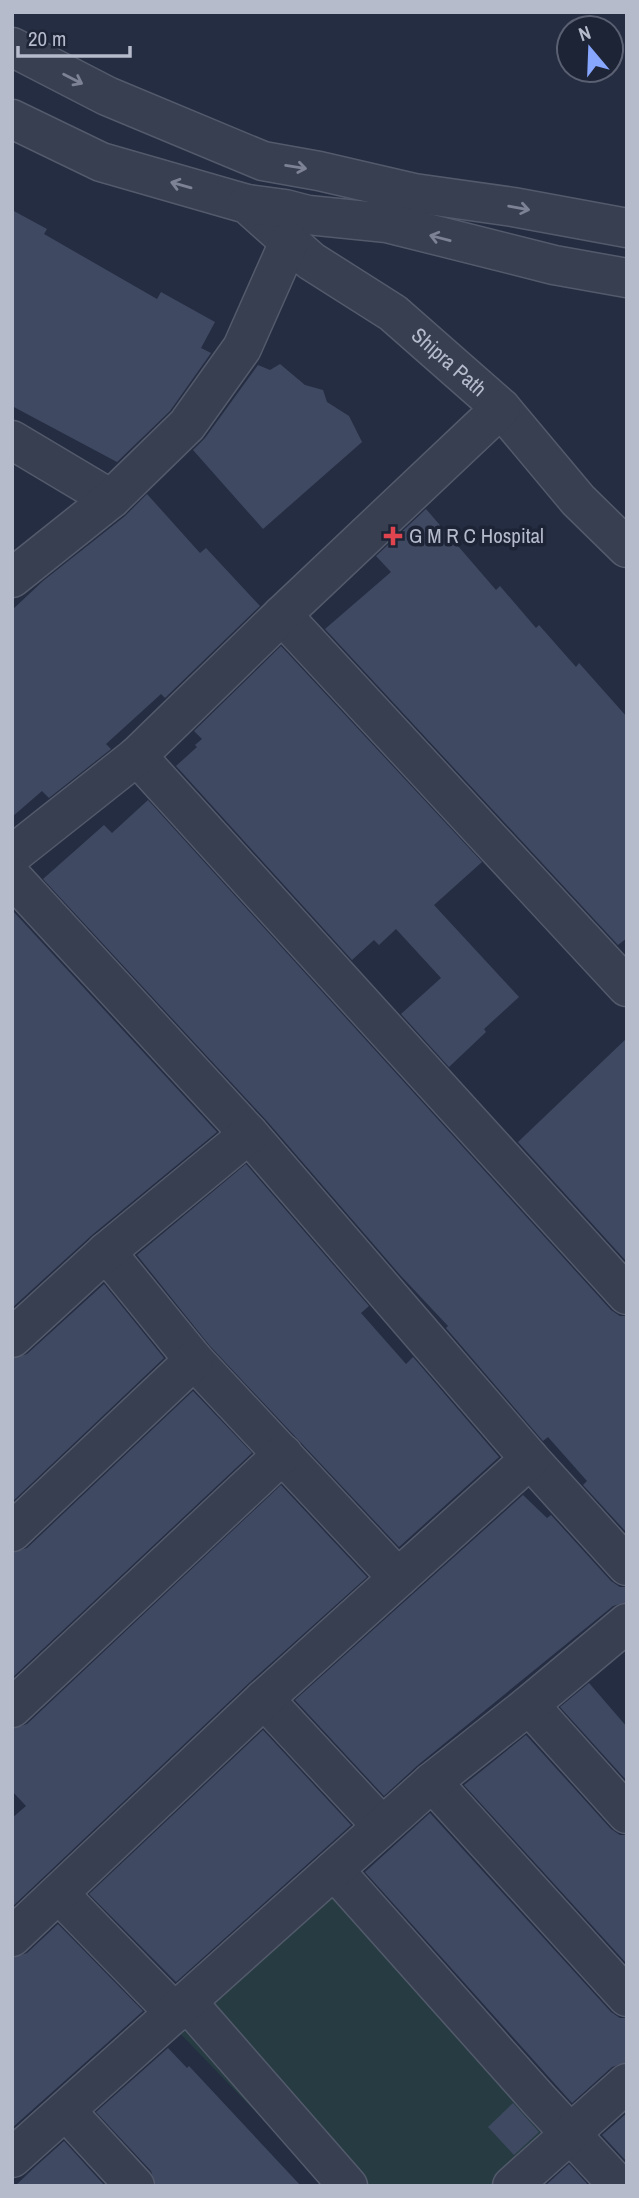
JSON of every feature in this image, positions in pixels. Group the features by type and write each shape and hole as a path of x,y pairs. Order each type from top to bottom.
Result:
{"street":[{"path":"12,47 107,96 263,161 414,192 627,228"},
{"name":"Shipra Path","path":"12,119 101,162 247,204 311,261 393,313 501,408 578,500 627,548"},
{"path":"230,149 247,204 308,215 387,223 554,265 627,278"},
{"path":"12,578 111,499 187,425 242,348 289,242"},
{"path":"12,855 137,756 501,408"},
{"path":"12,440 111,499"},
{"path":"282,615 627,987"},
{"path":"137,756 627,1295"},
{"path":"12,877 249,1134 530,1459 627,1566"},
{"path":"12,1338 106,1252 249,1134"},
{"path":"106,1252 194,1360 398,1578"},
{"path":"12,1532 194,1360"},
{"path":"12,1708 283,1454"},
{"path":"18,1920 59,1894 264,1699 530,1459"},
{"path":"12,2158 432,1782 627,1623"},
{"path":"264,1699 382,1826"},
{"path":"529,1705 627,1814"},
{"path":"432,1782 627,1997"},
{"path":"334,1870 619,2186"},
{"path":"59,1894 181,2008 348,2186"},
{"path":"512,2186 627,2083"},
{"path":"66,2111 135,2186"}],"green space":[{"path":"334,1870 579,2125 513,2186 327,2186 168,2021"}],"building":[{"path":"12,210 47,229 44,234 157,299 161,292 215,322 201,348 211,353 170,411 117,462 12,406"},
{"path":"280,364 305,385 323,390 327,402 349,416 362,442 263,529 193,450 205,438 258,365 270,370"},
{"path":"147,494 200,553 206,548 260,606 165,698 161,694 106,744 111,749 49,798 42,791 12,817 12,610 43,581 125,516"},
{"path":"426,509 496,590 500,586 536,628 539,625 576,667 579,663 627,717 627,938 618,945 325,629 391,572 376,556"},
{"path":"281,646 482,862 434,905 519,997 484,1029 486,1032 449,1067 401,1014 441,978 396,929 379,945 374,940 352,960 176,766 202,739 194,731"},
{"path":"148,800 611,1310 620,1316 627,1316 627,1533 583,1485 587,1481 548,1437 543,1441 446,1328 448,1326 401,1276 266,1120 43,879 104,825 112,833"},
{"path":"12,910 217,1132 92,1235 12,1308"},
{"path":"627,1038 627,1262 518,1142"},
{"path":"246,1164 369,1306 361,1313 406,1364 413,1357 499,1457 399,1547 210,1346 137,1255"},
{"path":"104,1284 164,1358 12,1502 12,1359 27,1354"},
{"path":"193,1391 252,1453 12,1678 12,1553 27,1548"},
{"path":"281,1485 367,1577 249,1683 12,1907 12,1818 26,1806 12,1791 12,1729 27,1724"},
{"path":"523,1495 547,1518 551,1515 611,1581 620,1587 627,1587 627,1602 613,1606 418,1765 384,1796 295,1700"},
{"path":"589,1683 627,1727 627,1781 560,1707"},
{"path":"263,1730 351,1825 176,1982 89,1894"},
{"path":"526,1735 611,1829 620,1835 627,1835 627,1964 464,1785"},
{"path":"430,1813 611,2012 620,2018 627,2018 627,2062 612,2067 572,2103 365,1872"},
{"path":"58,1924 143,2011 12,2128 12,1958 27,1953"},
{"path":"168,2048 187,2068 189,2066 301,2186 156,2186 151,2171 96,2112"},
{"path":"513,2103 539,2132 514,2155 488,2127"},
{"path":"627,2113 627,2162 602,2135"},
{"path":"64,2141 105,2186 15,2186 35,2167"},
{"path":"569,2164 589,2186 545,2186"}],"place":[{"name":"G M R C Hospital","path":"393,536"}]}
